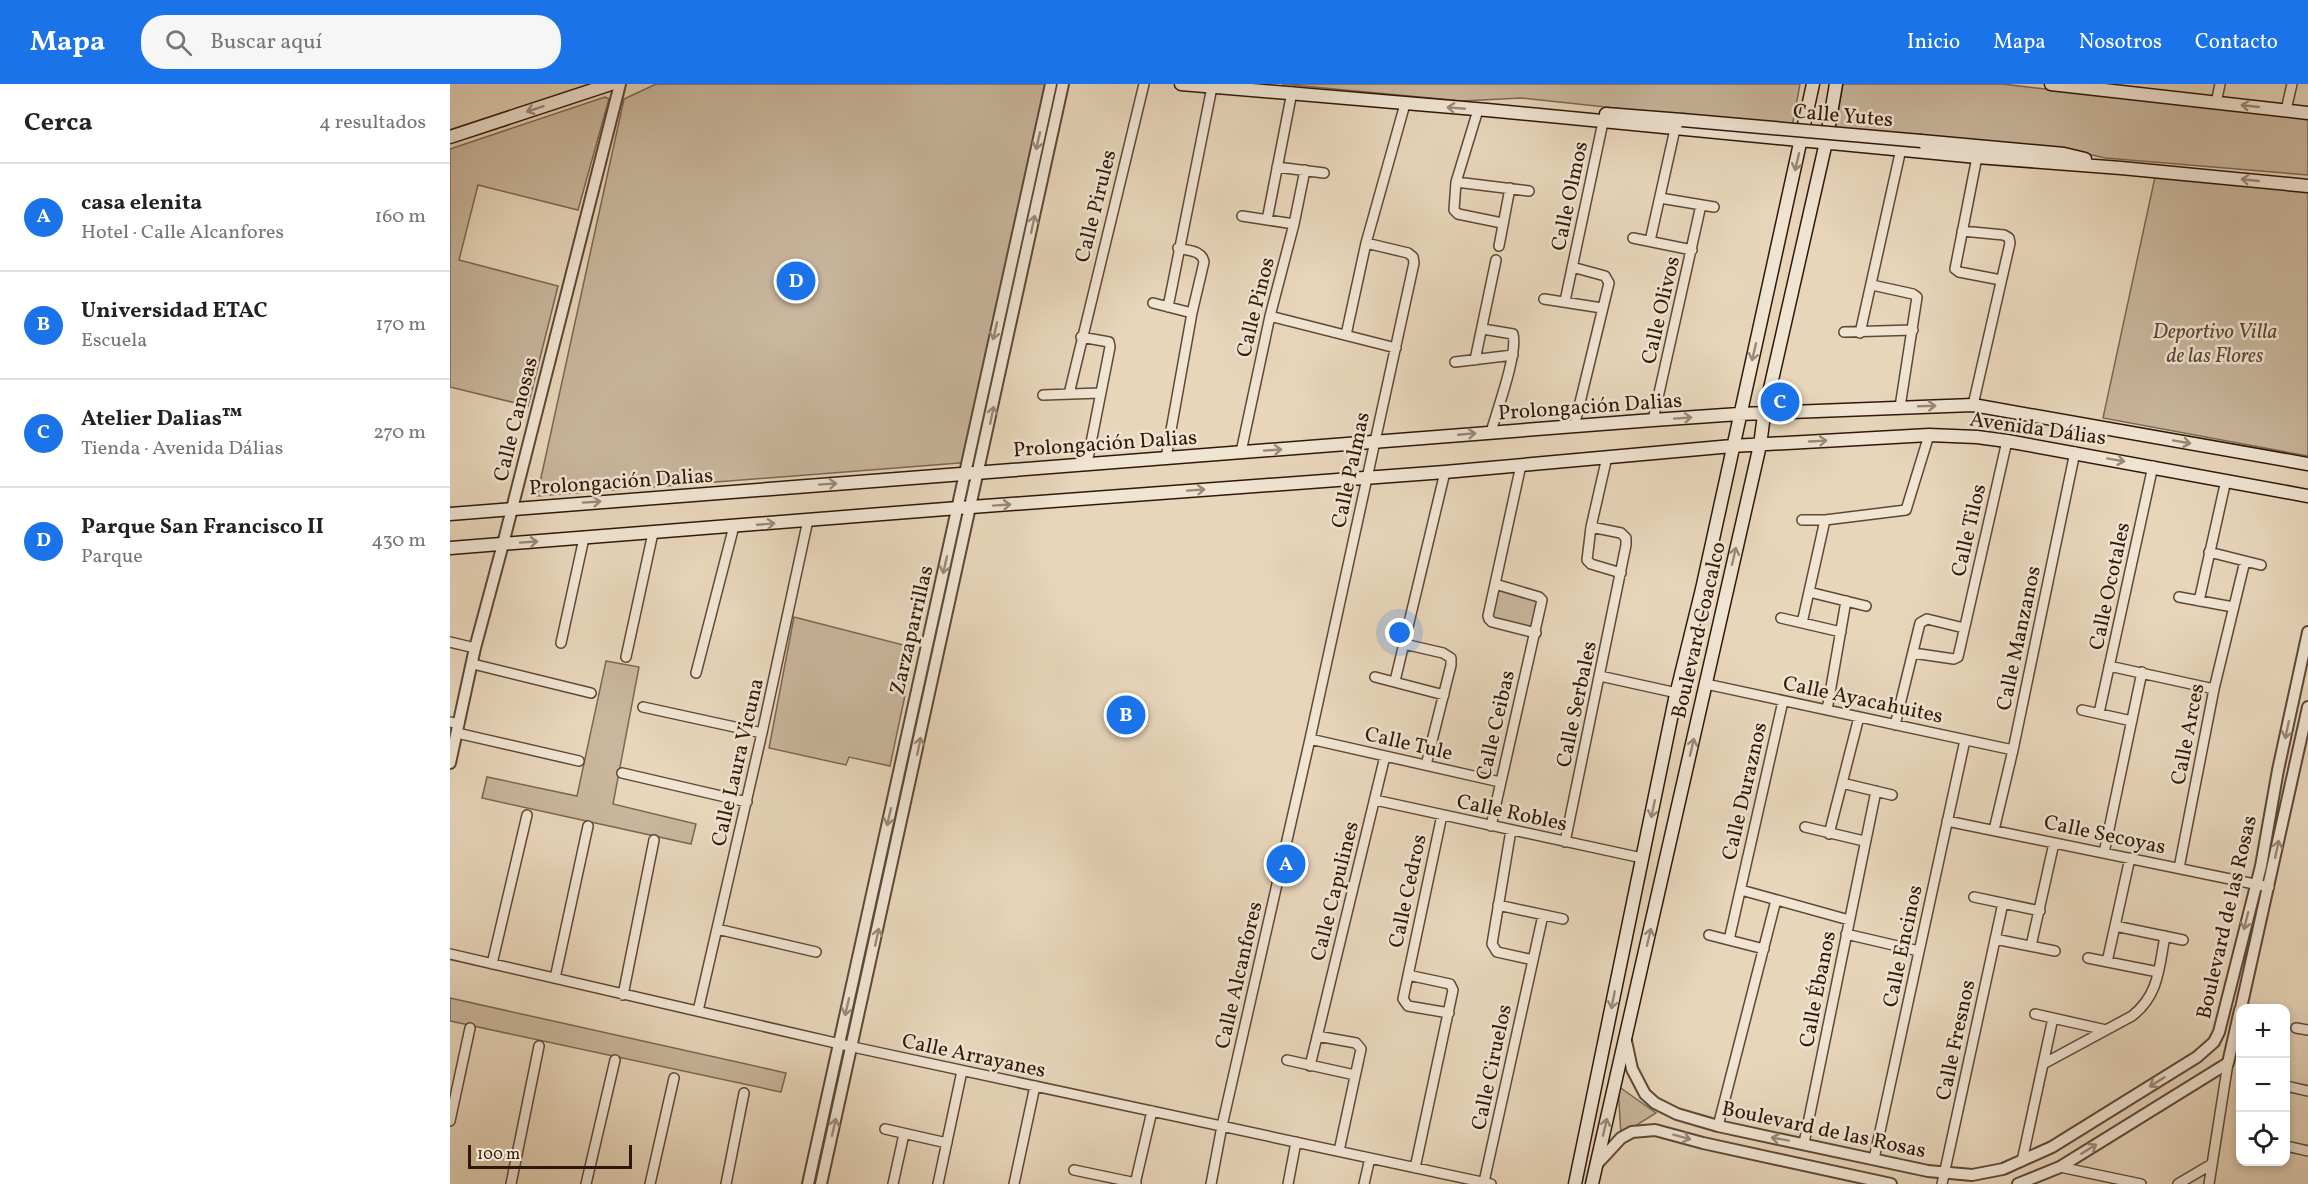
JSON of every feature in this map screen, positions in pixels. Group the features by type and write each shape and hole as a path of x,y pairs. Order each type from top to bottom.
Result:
{"main road":[{"path":"450,136 611,84"},
{"name":"Calle Yutes","path":"1180,84 1603,122 1921,141 2064,154 2121,168"},
{"name":"Boulevard Coacalco","path":"1575,1184 1677,693 1813,84"},
{"name":"Boulevard Coacalco","path":"1592,1184 1760,445 1764,415 1826,142 1836,84"},
{"path":"2051,84 2148,90 2216,103 2308,112"},
{"name":"Calle Yutes","path":"1482,110 1562,110 1802,141 2308,186"},
{"name":"Avenida Dálias","path":"1764,415 1973,405 2308,464"},
{"name":"Prolongación Dalias","path":"450,514 1491,432 1740,414 1764,415"},
{"name":"Avenida Dálias","path":"1760,445 1929,435 1977,436 2153,466 2308,496"},
{"path":"450,548 1445,472 1760,445"}],"street":[{"name":"Calle Canosas","path":"450,763 455,727 620,84"},
{"name":"Zarzaparrillas","path":"808,1184 1051,84"},
{"name":"Zarzaparrillas","path":"821,1184 853,1047 1063,84"},
{"name":"Calle Pirules","path":"1069,394 1144,84"},
{"path":"2216,103 2220,84"},
{"path":"2286,110 2292,84"},
{"path":"1168,307 1212,87"},
{"path":"1267,220 1292,93"},
{"path":"1346,335 1366,243 1405,104"},
{"path":"1482,110 1456,182 1454,210 1458,214 1502,222"},
{"name":"Calle Olmos","path":"1574,427 1608,280 1605,276 1572,267 1603,122"},
{"name":"Calle Olivos","path":"1650,241 1679,125"},
{"path":"1860,333 1901,149"},
{"path":"1977,157 1955,269 1959,272 2001,280"},
{"path":"1277,167 1324,172"},
{"name":"Calle Pinos","path":"1241,452 1270,316 1294,225 1305,170"},
{"path":"1456,182 1529,191"},
{"path":"1499,246 1510,188"},
{"path":"1660,198 1714,207"},
{"path":"1692,250 1701,205"},
{"path":"1242,216 1294,225"},
{"path":"1962,231 2004,235 2009,238 1973,405"},
{"name":"Calle Olivos","path":"1634,238 1692,250 1653,420"},
{"name":"Calle Palmas","path":"1310,739 1414,263 1413,256 1408,253 1366,243"},
{"path":"1166,458 1192,313 1204,262 1199,253 1178,248"},
{"path":"1475,360 1496,260"},
{"path":"1565,301 1572,267"},
{"path":"1872,285 1913,294 1917,297 1900,407"},
{"path":"1544,299 1602,308"},
{"path":"1153,303 1192,313"},
{"path":"1270,316 1396,348"},
{"path":"1483,329 1513,334 1512,355 1491,432"},
{"path":"1844,332 1913,330"},
{"path":"1081,337 1109,342 1087,463"},
{"path":"1455,362 1512,355"},
{"path":"1043,395 1100,393"},
{"path":"1802,520 1826,520 1906,510 1929,435"},
{"name":"Calle Tilos","path":"1913,653 1954,659 1958,657 2007,441"},
{"name":"Calle Manzanos","path":"1994,830 2013,750 2075,452"},
{"path":"1607,457 1591,527 1587,560 1591,564 1621,573"},
{"path":"1521,465 1488,620 1536,633"},
{"name":"Calle Ocotales","path":"2099,713 2153,466"},
{"path":"1395,681 1445,472"},
{"path":"2199,601 2226,480"},
{"name":"Calle Laura Vicuna","path":"698,1011 747,802 808,520"},
{"path":"1802,623 1826,520"},
{"path":"696,673 734,526"},
{"name":"Calle Serbales","path":"1565,842 1621,573 1626,538 1621,533 1591,527"},
{"path":"626,657 653,533"},
{"path":"561,643 584,538"},
{"path":"2209,552 2261,565"},
{"name":"Calle Arces","path":"2179,868 2214,689 2245,561"},
{"name":"Calle Ceibas","path":"1491,826 1542,600 1539,597 1495,584"},
{"path":"1809,592 1866,606"},
{"path":"2178,597 2233,608"},
{"path":"1827,710 1846,601"},
{"path":"1781,618 1841,632"},
{"path":"1895,725 1920,623 1923,620 1964,628"},
{"name":"Boulevard de las Rosas","path":"1626,1041 1632,1069 1645,1094 1655,1103 1677,1114 1718,1126 1874,1159 1943,1178 1988,1173 2052,1148 2206,1051 2219,1032 2256,884 2308,632"},
{"path":"450,642 475,648"},
{"path":"1404,644 1443,653 1451,658 1426,765"},
{"path":"472,664 591,693"},
{"path":"2109,666 2214,689"},
{"path":"2104,853 2142,672"},
{"path":"1600,676 1677,693"},
{"path":"1375,677 1444,695"},
{"name":"Calle Ayacahuites","path":"1706,684 2013,750"},
{"name":"Calle Duraznos","path":"1728,940 1783,700"},
{"path":"643,707 762,733"},
{"name":"Boulevard de las Rosas","path":"2242,1004 2270,887 2308,707"},
{"path":"2082,710 2132,721"},
{"path":"1829,834 1858,717"},
{"path":"455,727 579,761"},
{"name":"Calle Tule","path":"1310,739 1500,782"},
{"name":"Calle Alcanfores","path":"1211,1184 1222,1126 1310,739"},
{"name":"Calle Encinos","path":"1874,1159 1965,740"},
{"name":"Calle Capulines","path":"1310,1066 1385,756"},
{"path":"622,773 747,802"},
{"path":"1842,783 1892,795"},
{"name":"Calle Ébanos","path":"1804,1143 1876,791"},
{"name":"Calle Robles","path":"1375,800 1642,858"},
{"path":"492,964 526,815"},
{"name":"Calle Cedros","path":"1442,815 1403,999 1404,1004 1449,1013"},
{"name":"Calle Secoyas","path":"1947,821 2270,887"},
{"path":"555,978 588,826"},
{"path":"1804,827 1864,841"},
{"path":"1511,830 1493,948 1497,952 1533,960"},
{"path":"623,995 654,840"},
{"path":"2031,946 2055,843"},
{"path":"2108,962 2130,858"},
{"name":"Calle Duraznos","path":"1741,890 1849,920"},
{"path":"1974,897 2040,911"},
{"path":"1718,1126 1776,900"},
{"name":"Calle Fresnos","path":"1943,1178 2003,903"},
{"path":"1498,905 1563,920"},
{"name":"Calle Ciruelos","path":"1488,1183 1543,915"},
{"path":"2115,926 2184,940"},
{"path":"717,929 816,952"},
{"path":"1846,934 1919,951"},
{"path":"1709,935 1764,949"},
{"path":"2045,1064 2144,1007 2152,996 2165,936"},
{"path":"1995,939 2055,951"},
{"name":"Calle Arrayanes","path":"450,954 853,1047 1488,1183"},
{"path":"2088,958 2158,972"},
{"name":"Calle Cedros","path":"1408,975 1453,986 1415,1168"},
{"path":"2035,1014 2106,1030"},
{"path":"2022,1161 2045,1064 2053,1018"},
{"path":"450,1121 470,1028"},
{"path":"2296,1028 2308,1030"},
{"name":"Boulevard de las Rosas","path":"2228,1063 2236,1030"},
{"path":"1317,1036 1360,1045 1339,1151"},
{"path":"511,1184 539,1046"},
{"path":"586,1184 615,1060"},
{"path":"1287,1060 1355,1075"},
{"path":"2209,1184 2228,1063"},
{"path":"2018,1184 2060,1167 2228,1063"},
{"path":"938,1184 962,1071"},
{"path":"650,1184 674,1078"},
{"path":"1014,1184 1035,1086"},
{"path":"2290,1087 2308,1091"},
{"path":"726,1184 744,1093"},
{"path":"1074,1170 1094,1180 1136,1183 1152,1111"},
{"path":"885,1129 946,1143"},
{"name":"Boulevard de las Rosas","path":"1596,1165 1621,1138 1632,1132 1654,1130 1891,1184"},
{"path":"893,1184 904,1134"},
{"path":"1288,1184 1296,1142"},
{"path":"2290,1147 2308,1151"},
{"path":"1364,1184 1370,1158"},
{"path":"2178,1184 2212,1164"},
{"path":"2060,1167 2141,1184"},
{"path":"1438,1184 1440,1173"}],"green space":[{"path":"656,84 1049,84 972,462 537,496 624,99"},
{"path":"1282,84 1800,84 1792,127 1521,98 1462,101"},
{"path":"1843,84 2002,84 2308,119 2308,175 2105,158 2075,151 1835,130"},
{"path":"605,97 609,99 578,210 478,185 459,260 558,286 528,406 450,387 450,149"},
{"name":"Deportivo Villa de las Flores","path":"2155,177 2308,192 2308,456 2103,418"},
{"path":"1495,588 1539,601 1533,631 1490,617"},
{"path":"794,617 915,648 890,766 849,757 846,765 769,748"},
{"path":"606,661 639,667 613,804 696,824 691,844 482,798 487,777 577,796"},
{"path":"450,998 786,1073 781,1092 450,1021"},
{"path":"1618,1086 1656,1113 1621,1135"}],"place":[{"name":"Parque San Francisco II","path":"796,281"},
{"name":"Atelier Dalias™","path":"1780,402"},
{"name":"Universidad ETAC","path":"1126,715"},
{"name":"casa elenita","path":"1286,864"}]}
